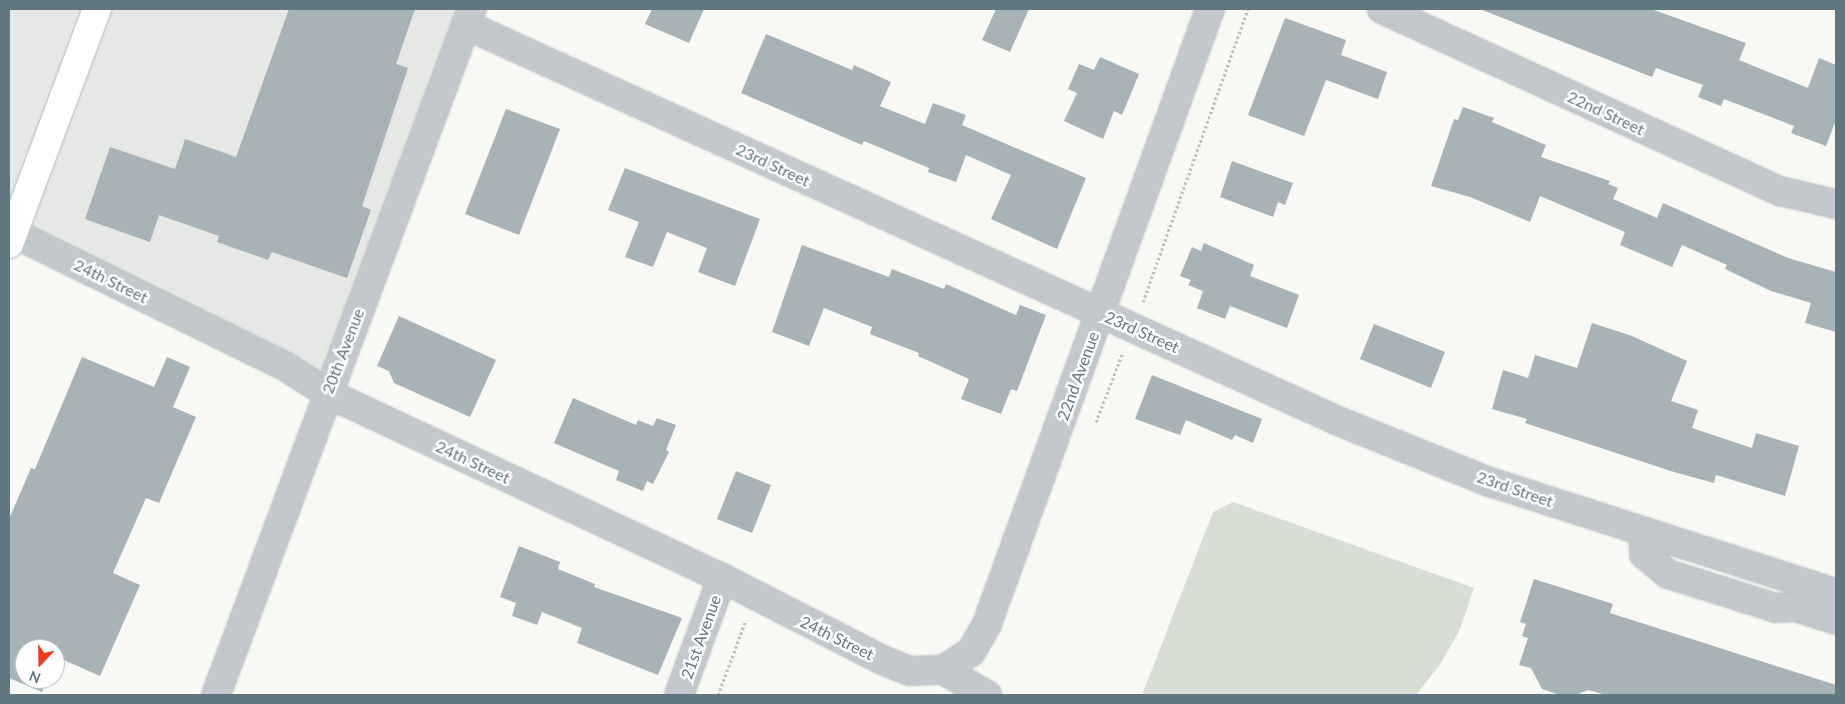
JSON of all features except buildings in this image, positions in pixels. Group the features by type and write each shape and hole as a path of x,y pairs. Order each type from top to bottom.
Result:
{"highway":[{"path":"10,236 97,9"}],"street":[{"name":"22nd Avenue","path":"943,670 971,652 986,624 1101,314 1210,9"},
{"name":"22nd Street","path":"1382,9 1780,191 1836,204"},
{"name":"23rd Street","path":"469,17 1101,314 1338,421 1490,482 1644,534 1825,590"},
{"name":"20th Avenue","path":"216,695 327,393 469,17"},
{"name":"24th Street","path":"10,236 286,367 327,393 722,578 794,618 895,665 910,671 943,670"},
{"path":"1644,534 1644,554 1668,574 1776,608 1795,607 1836,620"},
{"name":"21st Avenue","path":"679,695 722,578"},
{"path":"1795,607 1825,590"},
{"path":"943,670 987,695"}],"path":[{"path":"1142,304 1248,9"},
{"path":"1096,422 1124,349"},
{"path":"718,695 749,613"}],"shaded area":[{"path":"9,9 475,9 327,393 9,234"},
{"path":"1233,502 1474,588 1460,629 1441,663 1416,695 1142,695 1213,512"}]}
